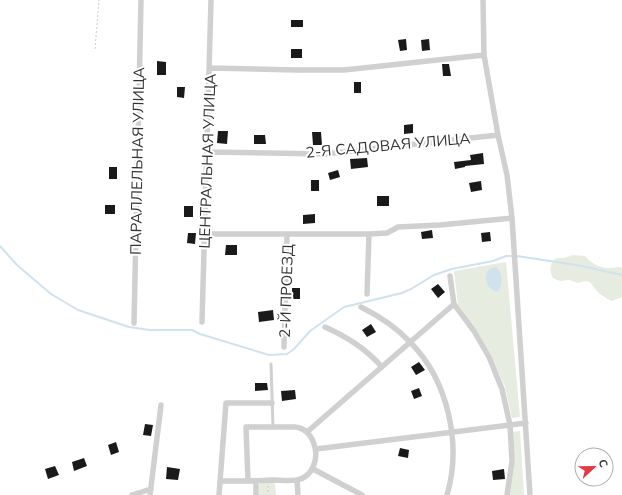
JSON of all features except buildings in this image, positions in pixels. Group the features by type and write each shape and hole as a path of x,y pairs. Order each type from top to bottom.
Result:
{"street":[{"name":"ПАРАЛЛЕЛЬНАЯ УЛИЦА","path":"134,322 141,0"},
{"name":"ЦЕНТРАЛЬНАЯ УЛИЦА","path":"202,322 211,0"},
{"path":"484,0 484,55 498,135 507,175 512,218 530,495"},
{"path":"209,68 344,70 484,55"},
{"name":"2-Я САДОВАЯ УЛИЦА","path":"207,152 325,154 498,135"},
{"path":"205,234 369,234 387,233 398,227 440,225 512,218"},
{"name":"2-Й ПРОЕЗД","path":"284,347 287,234"},
{"path":"367,294 369,234"},
{"path":"450,276 454,304 474,331 489,357 502,389 510,425 512,461 507,495"},
{"path":"307,432 454,304"},
{"path":"361,307 381,317 411,342 426,362 438,382 447,409 452,432 453,459 450,485 446,495"},
{"path":"325,327 346,336 364,349 382,367"},
{"path":"219,495 226,404 272,403"},
{"path":"132,495 151,492 162,405"},
{"path":"316,449 526,423"},
{"path":"220,481 248,481 256,481 297,480 306,476 313,469 316,459 316,449 307,432 295,426 246,427 248,481"},
{"path":"313,469 351,492 362,495"},
{"path":"297,480 298,495"},
{"path":"256,481 256,495"}],"lane":[{"path":"271,364 273,427"}],"path":[{"path":"95,49 99,0"},
{"path":"268,480 268,495"}],"shaded area":[{"path":"573,255 585,256 600,267 622,268 622,297 612,301 605,298 590,282 585,281 578,283 569,280 560,281 553,278 550,267 554,260 556,258 564,258"},
{"path":"506,262 520,417 512,418 505,387 491,355 474,326 458,304 454,271"},
{"path":"520,431 524,495 509,495 513,432"},
{"path":"261,483 275,483 276,495 259,495 259,485"}],"water":[{"path":"496,267 500,272 502,279 498,292 490,288 486,280 487,272"}],"waterway":[{"path":"0,246 17,265 51,294 78,310 129,327 150,330 192,330 200,334 269,355 287,354 294,349 310,331 344,307 402,293 434,275 452,269 493,261 506,256 512,256"},
{"path":"517,256 582,266 622,275"}]}
